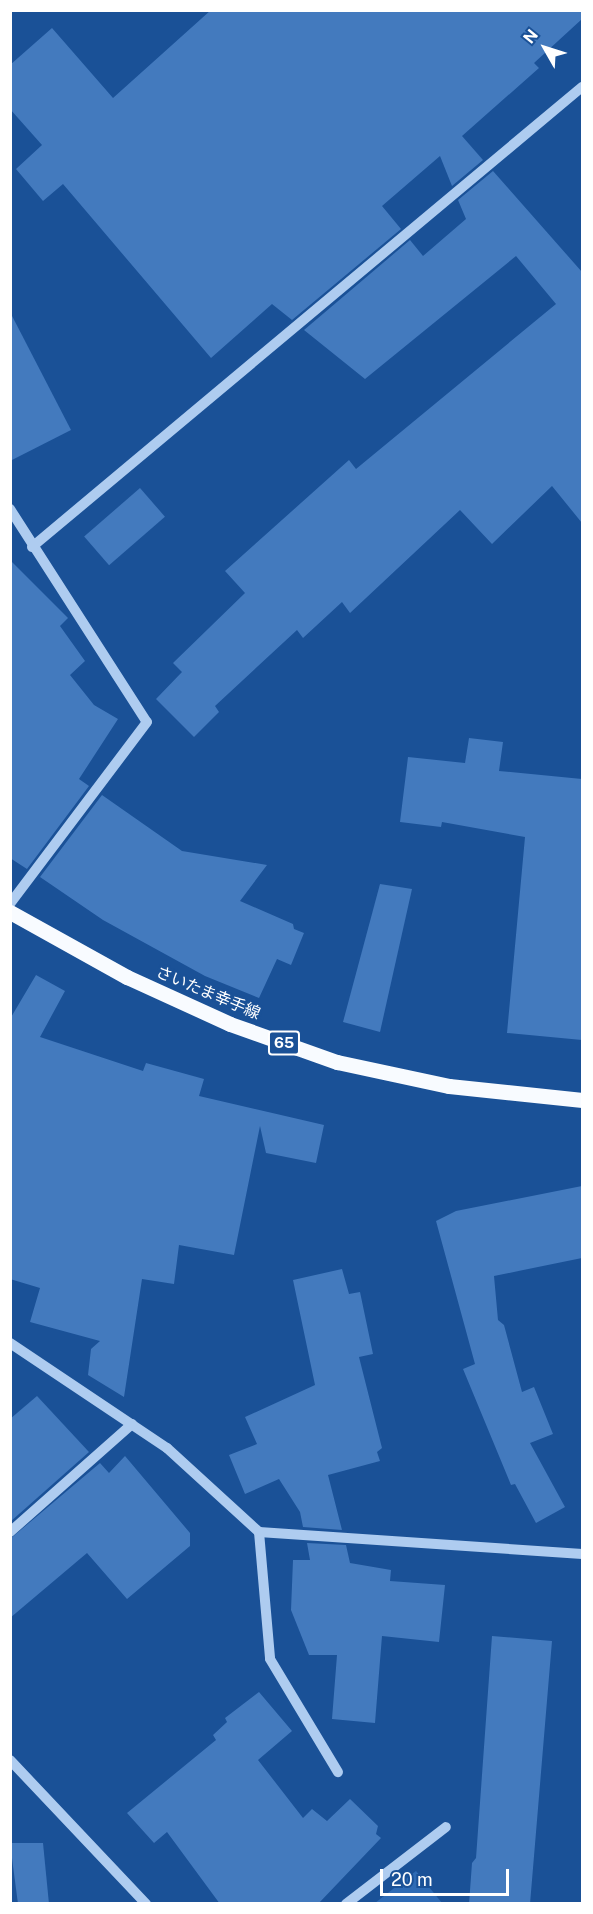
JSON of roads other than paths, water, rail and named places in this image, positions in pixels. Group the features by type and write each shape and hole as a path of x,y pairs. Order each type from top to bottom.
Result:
{"main road":[{"name":"さいたま幸手線","path":"10,912 137,982 230,1024 337,1062 449,1086 582,1100"}],"street":[{"path":"32,547 582,87"},
{"path":"10,509 32,547 147,722 10,904"},
{"path":"10,1343 167,1448 259,1532 582,1554"},
{"path":"10,1532 132,1424"},
{"path":"259,1532 270,1659 338,1772"},
{"path":"10,1760 146,1904"},
{"path":"346,1904 446,1827"}]}
